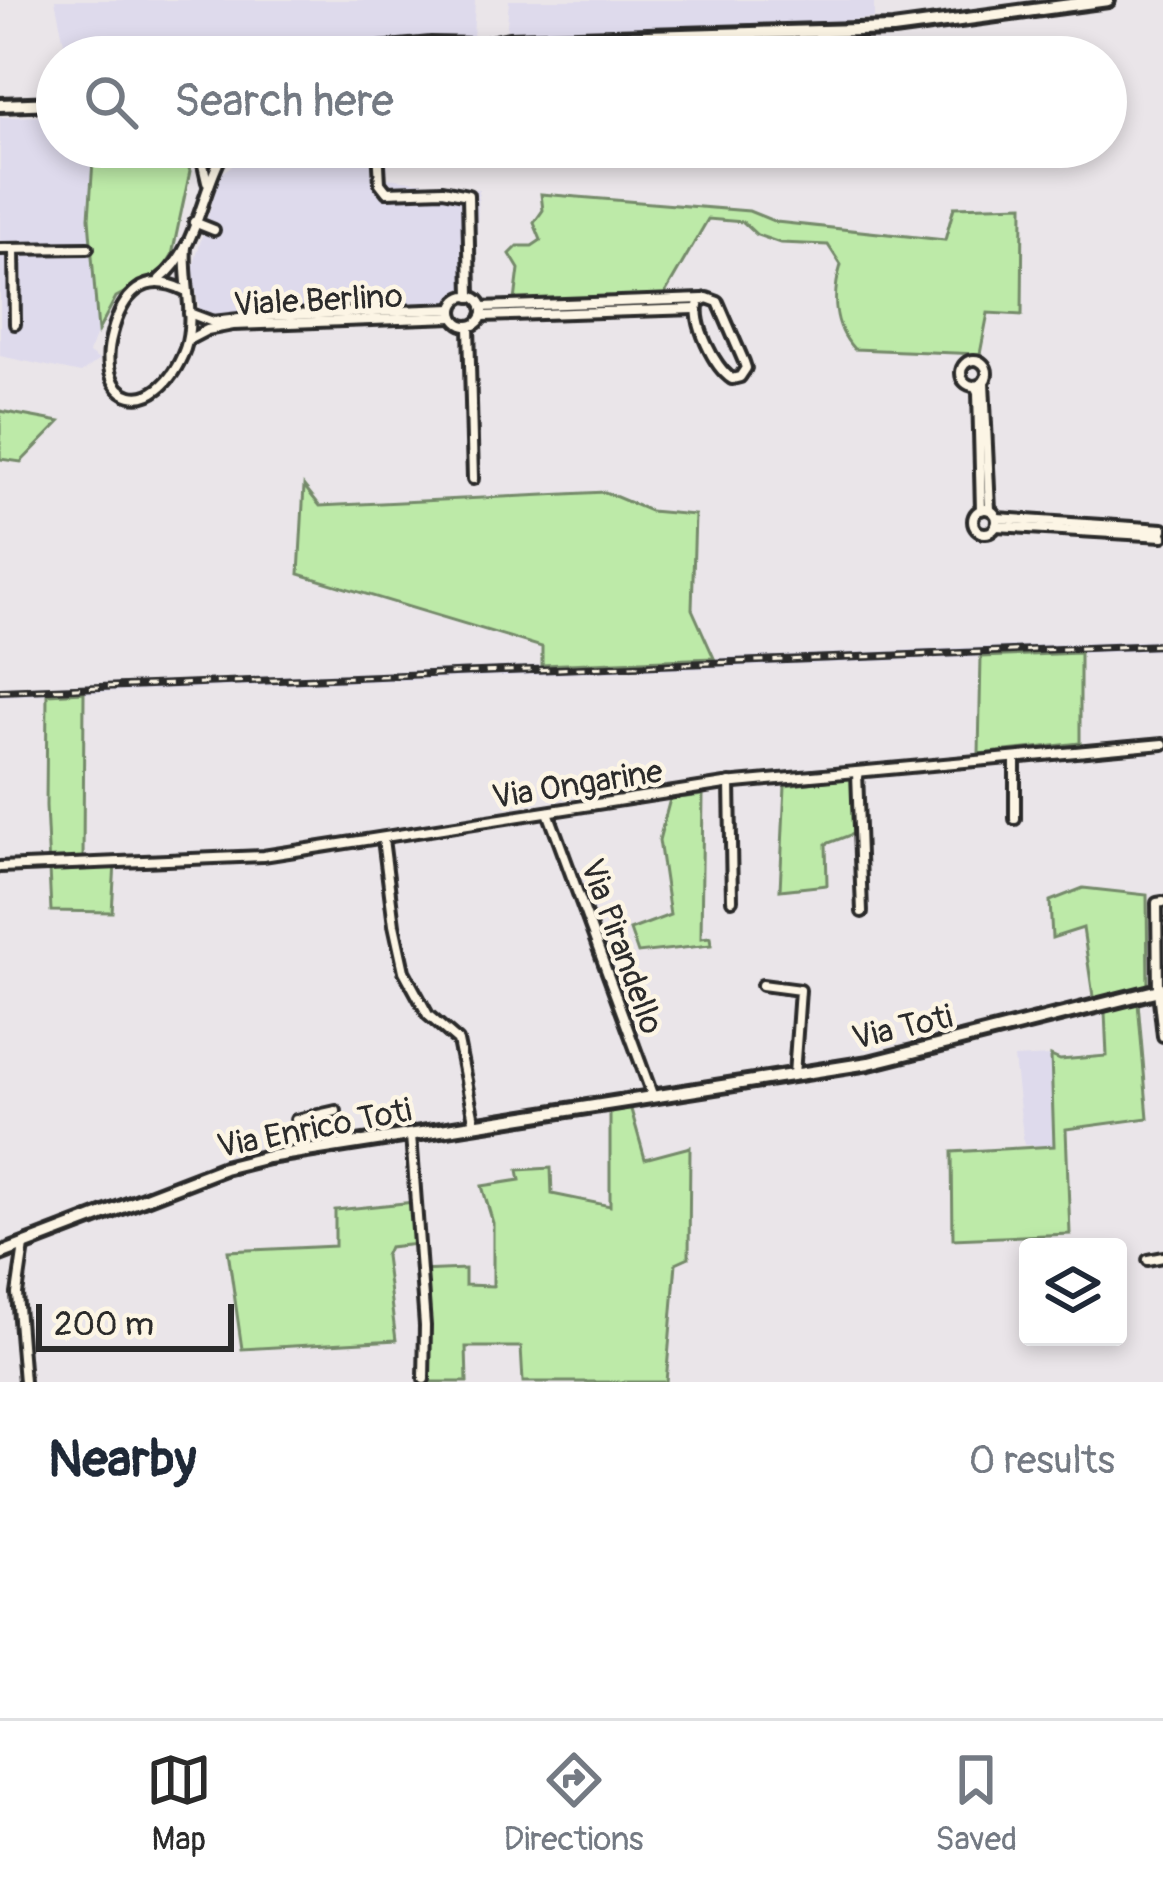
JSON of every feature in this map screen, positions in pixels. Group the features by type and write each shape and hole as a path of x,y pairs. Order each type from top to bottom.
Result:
{"main road":[{"path":"686,36 893,28 1108,0"},
{"path":"0,105 36,104"},
{"name":"Via Toti","path":"652,1098 892,1058 1160,990"},
{"name":"Via Enrico Toti","path":"0,1255 224,1168 652,1098"}],"street":[{"path":"204,168 207,183"},
{"path":"186,246 187,340 176,367 152,394 130,397 114,380 109,346 120,313 133,294 176,265 215,168"},
{"path":"379,168 380,183 387,191 443,190 468,195 470,297 482,311"},
{"path":"194,222 214,230"},
{"path":"14,248 15,324"},
{"path":"0,249 88,248"},
{"path":"160,279 184,290"},
{"path":"469,326 454,313 460,298 470,297"},
{"path":"695,310 703,299"},
{"path":"473,479 469,326 482,311 718,302 744,362 740,377 732,379 722,372 695,310"},
{"path":"482,311 695,310"},
{"name":"Viale Berlino","path":"189,313 213,322 265,316 454,313"},
{"name":"Viale Berlino","path":"187,340 233,325 454,313"},
{"path":"979,384 991,516 1163,533"},
{"name":"Via Ongarine","path":"0,867 263,856 730,783 1163,744"},
{"path":"1016,759 1016,819"},
{"path":"857,772 862,911"},
{"path":"730,783 732,900"},
{"name":"Via Pirandello","path":"548,812 652,1098"},
{"path":"383,838 404,970 428,1015 458,1041 475,1125"},
{"path":"1163,902 1157,903 1163,1036"},
{"path":"762,985 800,990 794,1075"},
{"path":"301,1152 296,1120 336,1111"},
{"path":"411,1135 425,1326 424,1378"},
{"path":"24,1246 17,1294 24,1382"},
{"path":"1148,1260 1163,1257"}],"shaded area":[{"path":"55,0 475,0 473,36 63,36"},
{"path":"509,0 874,0 874,18 506,36"},
{"path":"36,116 36,168 93,168 89,218 98,331 89,353 99,360 81,373 0,356 0,117"},
{"path":"228,168 388,168 387,178 479,190 474,292 460,294 449,304 212,317 200,311 192,271 220,174"},
{"path":"1163,640 1163,650 0,696 0,687"},
{"path":"1051,1056 1054,1146 1024,1145 1014,1058"}],"green space":[{"path":"93,168 189,168 172,255 161,273 116,297 98,331 89,218"},
{"path":"541,194 749,211 776,222 945,240 954,207 1023,205 1022,315 988,313 980,354 854,349 838,320 836,288 841,265 828,245 780,243 757,235 743,222 708,219 664,295 515,301 519,269 510,254 518,246 541,240 534,223 543,210"},
{"path":"0,411 60,422 21,462 0,459"},
{"path":"304,486 320,506 605,492 650,511 695,515 692,609 714,658 542,665 542,647 299,574"},
{"path":"1080,653 1080,743 979,754 981,657"},
{"path":"84,692 83,863 115,863 112,912 51,911 47,694"},
{"path":"857,777 853,834 826,844 827,885 780,890 785,786"},
{"path":"703,795 701,938 710,937 711,945 638,953 630,930 670,915 659,840 670,799"},
{"path":"1083,888 1147,895 1148,988 1094,1003 1083,928 1052,938 1050,901"},
{"path":"1138,1003 1148,1118 1066,1129 1070,1234 953,1239 952,1152 1054,1146 1051,1056 1060,1060 1107,1056 1105,1012"},
{"path":"630,1106 645,1159 690,1147 689,1257 676,1263 666,1382 523,1382 521,1347 466,1347 467,1382 424,1382 419,1271 465,1269 465,1285 493,1286 493,1223 482,1186 520,1180 518,1170 551,1168 552,1194 610,1206 610,1110"},
{"path":"415,1202 418,1244 389,1247 385,1256 396,1340 242,1349 228,1251 335,1246 335,1210"}],"railway":[{"path":"0,691 1163,645"}]}
